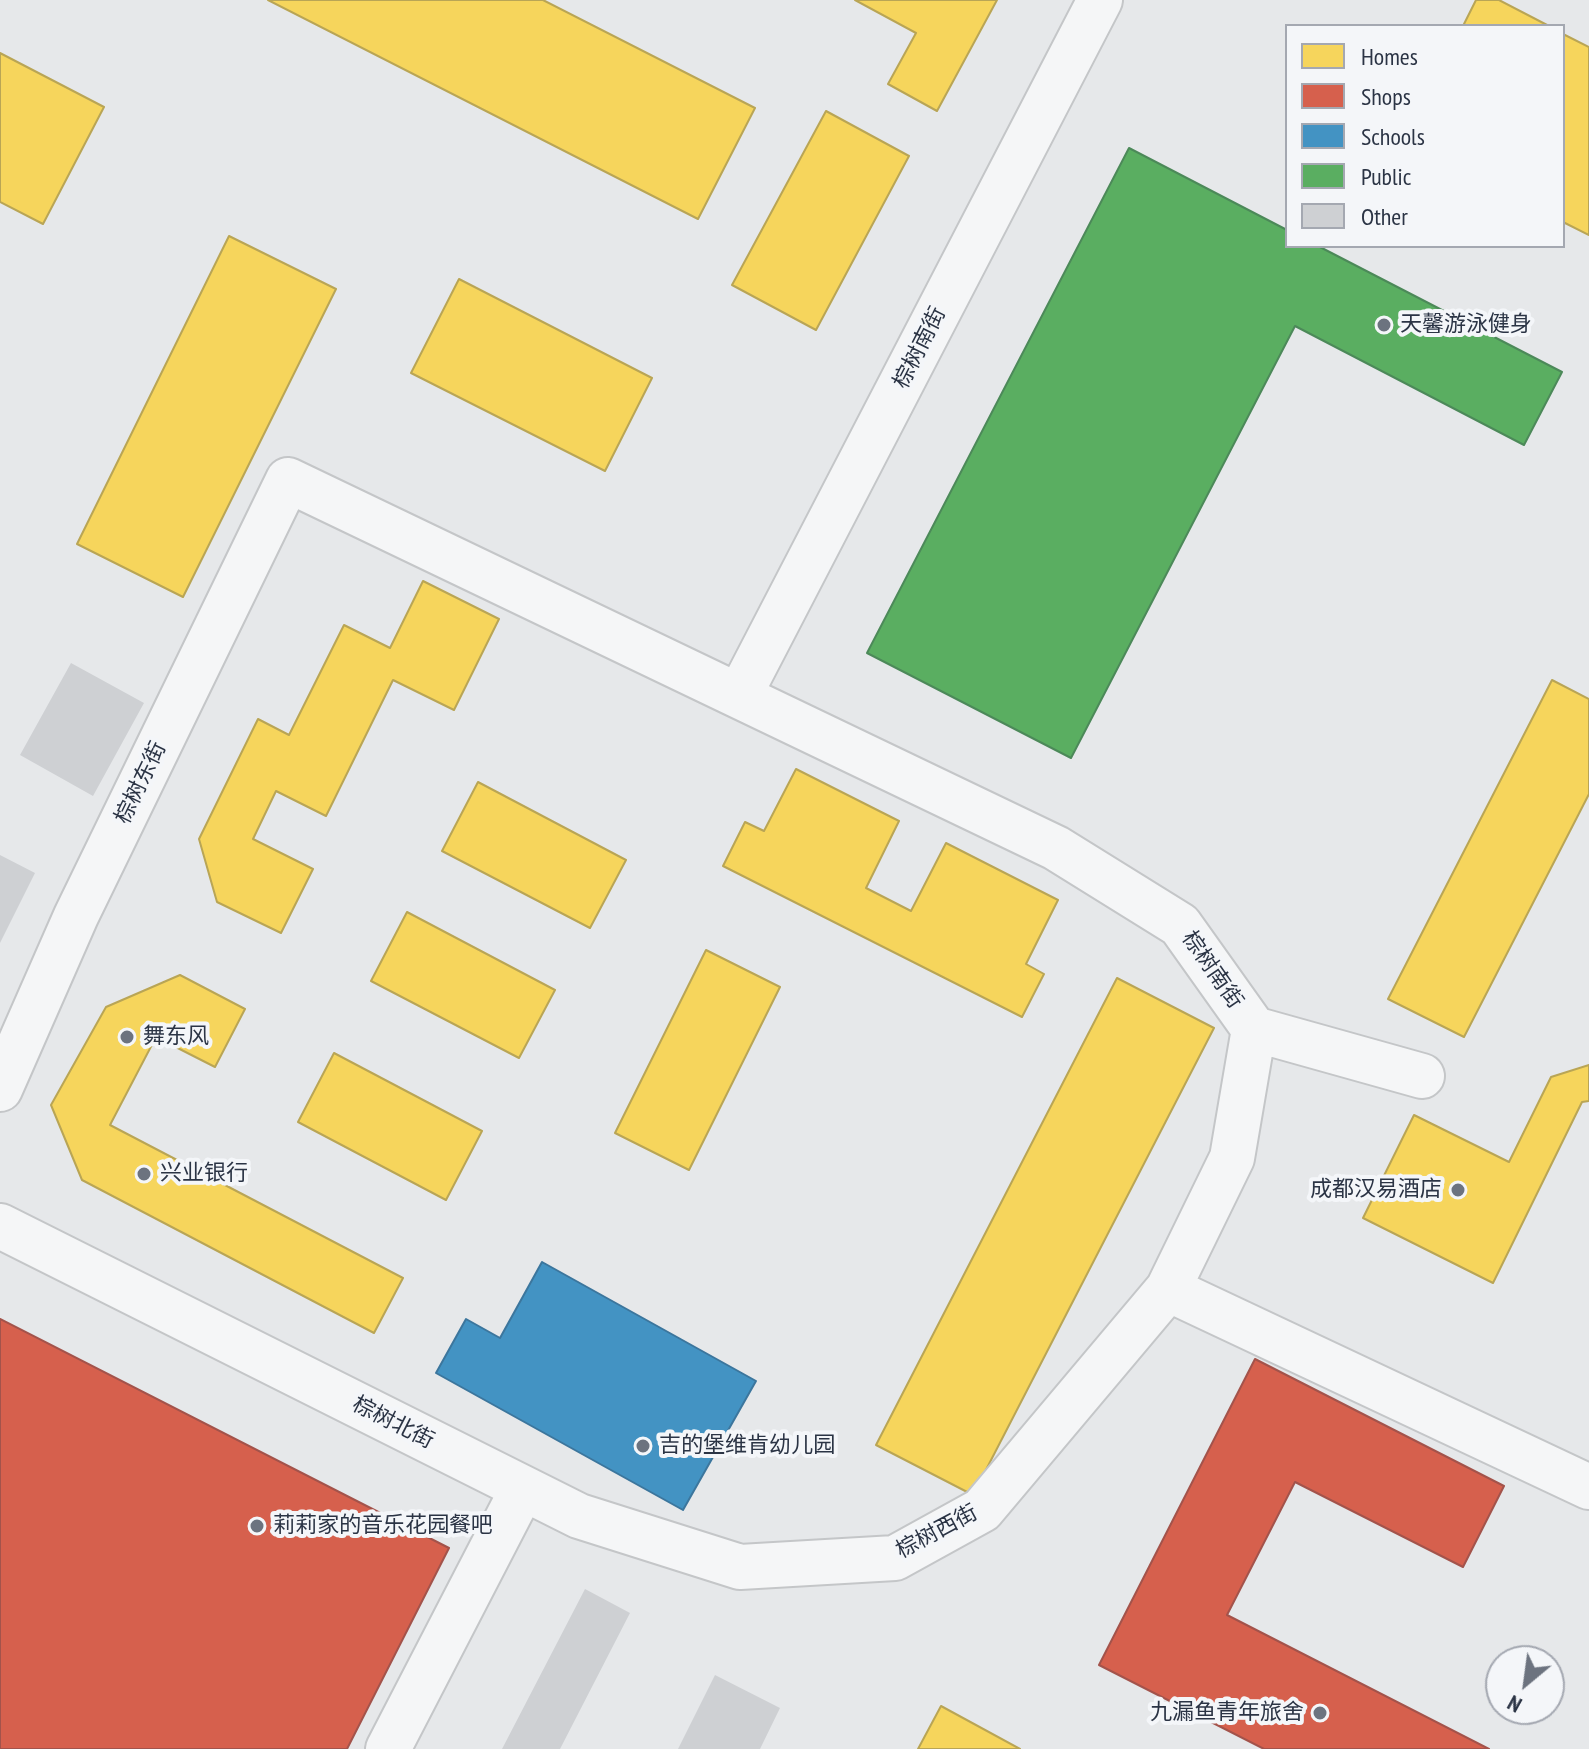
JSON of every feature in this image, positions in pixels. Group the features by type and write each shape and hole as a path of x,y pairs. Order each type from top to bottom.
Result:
{"street":[{"name":"棕树南街","path":"739,696 1100,0"},
{"name":"棕树南街","path":"288,480 1056,848 1180,925 1254,1029"},
{"name":"棕树东街","path":"0,1089 76,916 288,480"},
{"path":"1254,1029 1422,1076"},
{"name":"棕树西街","path":"523,1488 579,1516 740,1567 895,1558 982,1510 1168,1289 1232,1158 1254,1029"},
{"name":"棕树北街","path":"0,1226 523,1488"},
{"path":"1168,1289 1589,1487"},
{"path":"388,1749 523,1488"}],"building: Homes":[{"path":"268,0 543,0 755,108 698,219"},
{"path":"855,0 997,0 937,111 888,84 916,33"},
{"path":"1476,0 1499,0 1545,24 1464,24"},
{"path":"1565,35 1589,47 1589,235 1565,223"},
{"path":"0,53 104,107 43,224 0,202"},
{"path":"826,111 909,156 816,330 732,285"},
{"path":"229,236 336,289 183,597 77,544"},
{"path":"459,279 652,378 605,471 411,373"},
{"path":"423,581 499,619 454,710 393,680 326,816 276,791 253,839 313,869 281,933 217,902 199,839 258,719 289,735 344,625 390,648"},
{"path":"1552,680 1589,699 1589,794 1464,1037 1388,999"},
{"path":"796,769 899,821 866,888 911,911 946,843 1058,900 1026,964 1044,974 1022,1017 723,866 745,822 764,831"},
{"path":"478,782 626,860 590,928 442,851"},
{"path":"407,912 555,990 519,1058 371,981"},
{"path":"706,950 780,987 689,1170 615,1133"},
{"path":"180,975 245,1009 215,1067 156,1037 110,1125 403,1278 374,1333 82,1180 51,1105 106,1007"},
{"path":"1117,978 1214,1028 973,1495 876,1445"},
{"path":"334,1053 482,1131 446,1200 298,1122"},
{"name":"成都汉易酒店","path":"1589,1065 1589,1101 1582,1102 1493,1283 1363,1218 1414,1115 1509,1162 1551,1077"},
{"path":"941,1706 1020,1749 918,1749"}],"building: Shops":[{"path":"0,1319 449,1548 347,1749 0,1749"},
{"path":"1255,1359 1504,1486 1463,1567 1295,1482 1227,1615 1489,1749 1264,1749 1099,1665"}],"building: Schools":[{"name":"吉的堡维肯幼儿园","path":"542,1262 756,1381 683,1510 436,1373 466,1319 500,1338"}],"building: Public":[{"path":"1129,148 1285,229 1285,248 1322,248 1562,372 1524,445 1295,326 1071,758 867,653"}],"building: Other":[{"path":"71,663 144,703 93,796 20,755"},
{"path":"0,855 35,873 0,943"},
{"path":"585,1589 630,1613 560,1749 502,1749"},
{"path":"715,1675 780,1708 760,1749 678,1749"}],"place":[{"name":"天馨游泳健身","path":"1384,325"},
{"name":"舞东风","path":"127,1037"},
{"name":"兴业银行","path":"144,1174"},
{"name":"成都汉易酒店","path":"1458,1190"},
{"name":"吉的堡维肯幼儿园","path":"643,1446"},
{"name":"莉莉家的音乐花园餐吧","path":"257,1526"},
{"name":"九漏鱼青年旅舍","path":"1320,1713"}]}
